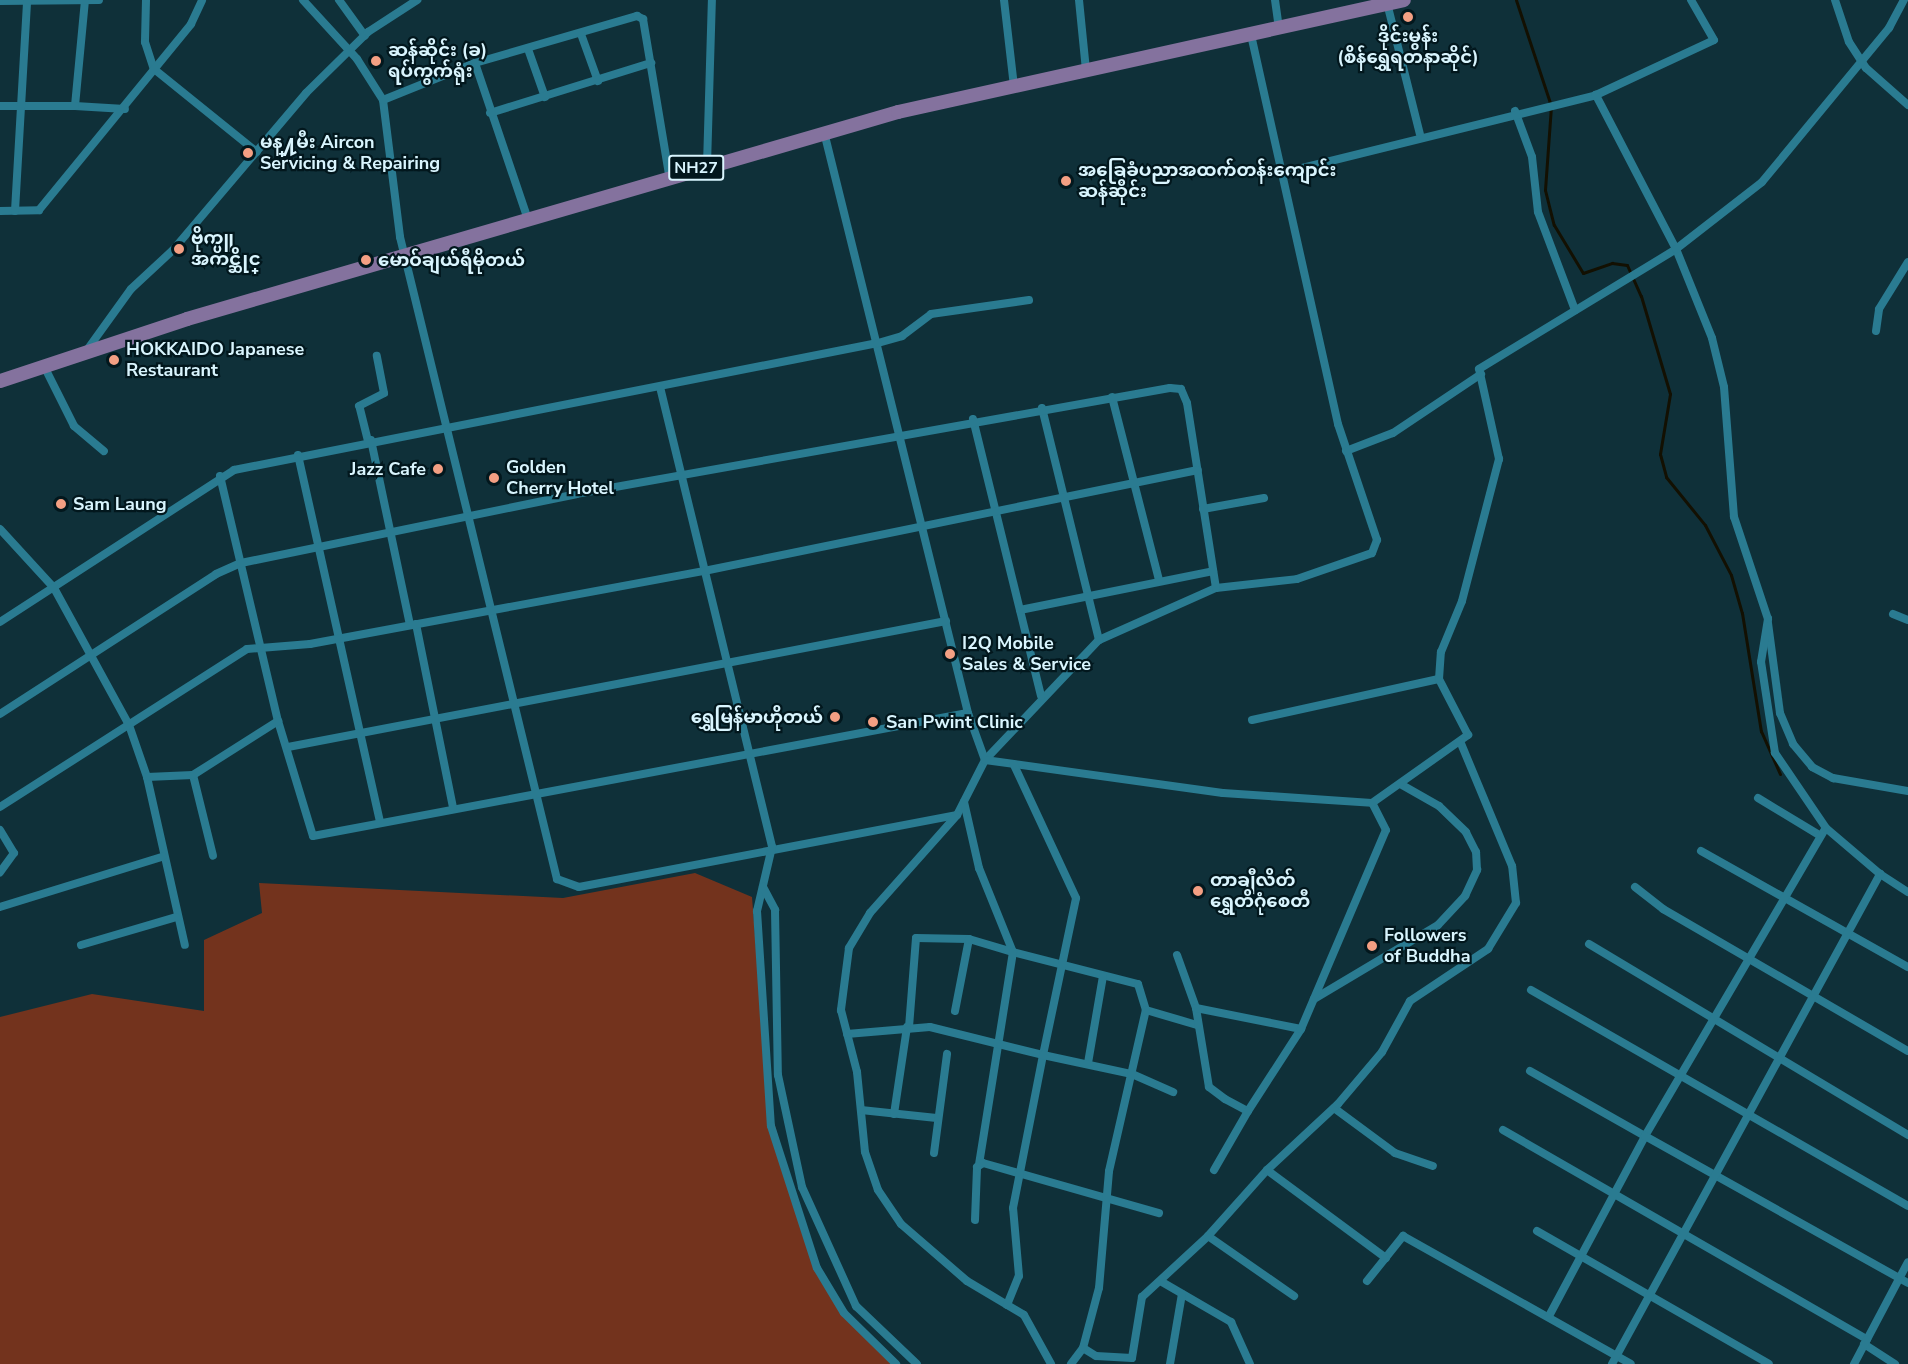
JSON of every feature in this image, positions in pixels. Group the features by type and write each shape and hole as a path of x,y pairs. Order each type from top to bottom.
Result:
{"main road":[{"name":"NH27","path":"0,381 87,350 527,217 824,132 1014,86 1279,29 1382,2 1404,0"}],"street":[{"path":"0,1 99,0"},
{"path":"146,0 145,42 154,69 257,152"},
{"path":"0,211 39,210 125,109 191,24 202,0"},
{"path":"303,0 349,51 383,100 405,255 557,879 564,886 957,815"},
{"path":"339,0 365,36"},
{"path":"87,350 131,289 173,250 257,152 349,51 365,36 417,0"},
{"path":"707,165 712,0"},
{"path":"1004,0 1014,86"},
{"path":"1079,0 1086,70"},
{"path":"1275,0 1279,29"},
{"path":"1286,172 1419,134 1562,99 1596,94 1714,40 1691,0"},
{"path":"1835,0 1849,42 1862,62 1908,105"},
{"path":"985,760 1223,793 1372,803 1402,785 1468,735 1439,678 1441,652 1462,601 1499,459 1479,369 1676,249 1762,182 1862,62 1904,0"},
{"path":"15,211 19,106 27,1"},
{"path":"75,106 85,1"},
{"path":"1382,2 1419,134"},
{"path":"383,100 475,63 637,16 643,19 669,175"},
{"path":"581,34 598,81"},
{"path":"1051,1364 1033,1324 967,1281 901,1224 878,1190 865,1152 861,1110 841,1010 849,948 870,913 957,815 985,760 1041,696 1099,640 1216,588 1298,579 1372,553 1377,540 1346,451 1286,172 1251,35"},
{"path":"528,49 545,98"},
{"path":"475,63 527,217"},
{"path":"490,113 545,98 651,63"},
{"path":"1596,94 1676,249 1722,377 1734,517 1768,619 1780,713 1793,744 1812,767 1833,778 1908,791"},
{"path":"0,106 125,109"},
{"path":"1515,111 1532,157 1538,212 1575,310"},
{"path":"824,132 902,434 968,712 985,760"},
{"path":"1876,331 1883,299 1908,262"},
{"path":"0,622 220,476 298,454 660,387 878,343 902,336 931,314 1029,300"},
{"path":"377,356 384,393 359,406 370,441 436,719 453,807"},
{"path":"44,366 74,426 104,451"},
{"path":"1346,451 1393,433 1481,374"},
{"path":"660,387 772,848 757,911 765,1069 771,1126 789,1192 817,1268 844,1313 896,1364"},
{"path":"0,714 216,573 241,563 470,516 974,420 1112,397 1181,389 1198,470 1216,588"},
{"path":"1112,397 1159,580"},
{"path":"1042,408 1067,498 1099,640"},
{"path":"974,420 1041,696"},
{"path":"298,454 381,823"},
{"path":"0,807 234,655 341,638 704,571 1198,470"},
{"path":"220,476 278,721 288,747 313,836 536,791 968,712"},
{"path":"1203,508 1264,498"},
{"path":"0,532 54,588 129,725 147,777 162,857 185,945"},
{"path":"1020,610 1089,594 1213,571"},
{"path":"1893,614 1908,620"},
{"path":"1768,619 1761,662 1775,753 1823,832"},
{"path":"288,747 946,621"},
{"path":"1252,720 1439,678"},
{"path":"147,777 194,775 278,721"},
{"path":"1083,1348 1096,1356 1131,1360 1142,1297 1162,1282 1209,1236 1267,1170 1334,1108 1382,1052 1410,1001 1488,949 1503,932 1516,903 1502,835 1460,741"},
{"path":"1007,1305 1019,1276 1012,1230 1019,1173 1043,1054 1065,966 1076,898 1014,765"},
{"path":"194,775 213,856"},
{"path":"1314,999 1438,925 1465,896 1477,870 1476,852 1466,832 1439,806 1402,785"},
{"path":"1758,798 1823,832 1908,892"},
{"path":"964,802 979,868 1013,952 980,1164 975,1220"},
{"path":"1214,1170 1248,1111 1301,1029 1314,999 1386,830 1372,803"},
{"path":"0,830 14,853 0,872"},
{"path":"1549,1316 1616,1197 1645,1136 1823,832"},
{"path":"1701,850 1908,967"},
{"path":"0,907 162,857"},
{"path":"1614,1360 1717,1177 1880,874"},
{"path":"763,887 775,910 779,1085 802,1188 856,1306 917,1364"},
{"path":"1635,887 1663,909 1908,1051"},
{"path":"81,945 176,917"},
{"path":"894,1114 908,1027 916,938 969,939 1141,986 1146,1010 1106,1199 1099,1288 1083,1348 1071,1364"},
{"path":"956,1011 969,939"},
{"path":"1589,944 1908,1135"},
{"path":"1177,955 1196,1008 1209,1087 1248,1111"},
{"path":"1088,1063 1103,976"},
{"path":"1531,990 1680,1078 1908,1206"},
{"path":"1196,1008 1301,1029"},
{"path":"1146,1010 1197,1025"},
{"path":"847,1034 908,1027 1000,1042 1132,1074 1173,1092"},
{"path":"934,1153 947,1054"},
{"path":"1530,1071 1904,1281"},
{"path":"1334,1108 1395,1153 1433,1166"},
{"path":"861,1110 937,1118"},
{"path":"1503,1130 1866,1342 1895,1364"},
{"path":"980,1164 1158,1213"},
{"path":"1267,1170 1386,1258"},
{"path":"1537,1231 1769,1364"},
{"path":"1209,1236 1294,1296"},
{"path":"1367,1281 1403,1236 1549,1316 1614,1360 1630,1364"},
{"path":"1854,1364 1904,1281 1908,1262"},
{"path":"1162,1282 1231,1322 1250,1364"},
{"path":"1170,1364 1182,1294"}],"shaded area":[{"path":"695,873 752,897 768,1101 817,1273 852,1322 897,1364 0,1364 0,1017 92,994 204,1011 204,940 262,913 259,883 563,898"}],"waterway":[{"path":"1516,0 1551,106 1545,190 1554,225 1583,273 1612,263 1627,265 1641,296 1670,394 1660,454 1666,477 1705,525 1731,575 1742,613 1761,731 1780,774"}],"place":[{"name":"ဒိုင်းမွန်း (စိန်ရွှေရတနာဆိုင်)","path":"1408,17"},
{"name":"ဆန်ဆိုင်း (ခ) ရပ်ကွက်ရုံး","path":"376,61"},
{"name":"မန္႔မီး Aircon Servicing & Repairing","path":"248,153"},
{"name":"အခြေခံပညာအထက်တန်းကျောင်း ဆန်ဆိုင်း","path":"1066,181"},
{"name":"ဗိုက္ပူ အကင္ဆိုင္","path":"179,249"},
{"name":"မောဝ်ချယ်ရီမိုတယ်","path":"366,260"},
{"name":"HOKKAIDO Japanese Restaurant","path":"114,360"},
{"name":"Jazz Cafe","path":"438,469"},
{"name":"Golden Cherry Hotel","path":"494,478"},
{"name":"Sam Laung","path":"61,504"},
{"name":"I2Q Mobile Sales & Service","path":"950,654"},
{"name":"ရွှေမြန်မာဟိုတယ်","path":"835,717"},
{"name":"San Pwint Clinic","path":"873,722"},
{"name":"တာချီလိတ် ရွှေတိဂုံစေတီ","path":"1198,891"},
{"name":"Followers of Buddha","path":"1372,946"}]}
